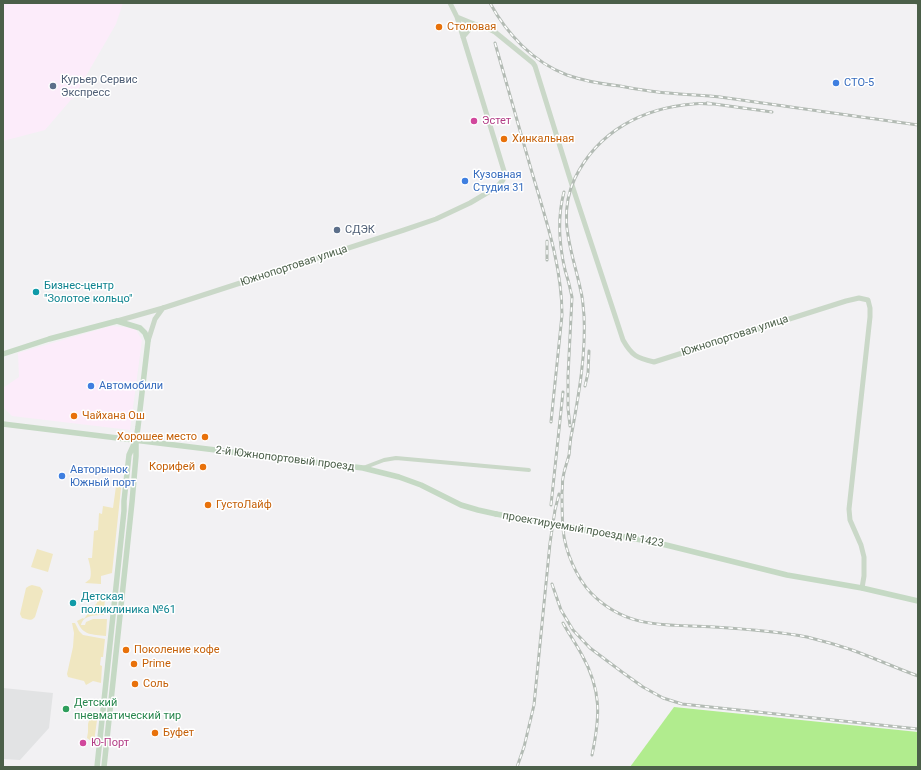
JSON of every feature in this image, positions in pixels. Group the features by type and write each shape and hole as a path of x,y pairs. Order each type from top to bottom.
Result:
{"main road":[{"path":"104,767 135,466 136,440 148,341 145,333 140,328 117,320"},
{"name":"Южнопортовая улица","path":"6,353 117,320"},
{"name":"2-й Южнопортовый проезд","path":"3,424 363,468"},
{"path":"97,767 129,455 136,440"},
{"path":"128,466 130,463 134,464 135,466"},
{"name":"проектируемый проезд № 1423","path":"363,468 399,477 421,485 461,505 478,510 658,544 787,575 862,588"},
{"path":"862,588 918,601"}],"street":[{"name":"Южнопортовая улица","path":"117,320 162,308 411,228 439,218 498,187 503,180 504,171 457,17 450,3"},
{"path":"457,17 474,24 463,37"},
{"name":"Южнопортовая улица","path":"474,24 499,34 535,66 623,340 631,352 640,359 654,362 846,301 859,298 868,300 870,316 849,509 850,520 861,545 864,557 864,576 862,588"},
{"path":"148,341 155,319 162,308"},
{"name":"2-й Южнопортовый проезд","path":"363,468 375,465 384,460 396,458 529,470"}],"shaded area":[{"path":"3,3 123,3 116,24 75,95 45,130 3,141"},
{"path":"111,326 135,328 142,340 130,430 12,416 3,407 3,388 19,377 18,353"},
{"path":"117,479 122,479 112,573 101,576 101,584 85,583 91,577 88,558 92,558 94,531 98,530 99,513 102,514 103,506 113,508"},
{"path":"37,549 53,554 48,572 31,567"},
{"path":"32,585 40,587 43,591 35,617 29,620 22,618 20,614 26,588"},
{"path":"98,595 105,596 104,615 87,617 84,619 97,603"},
{"path":"83,618 84,619 81,625 85,625 86,622 93,619 107,619 106,636 85,632 79,626 77,621"},
{"path":"72,623 75,623 83,635 105,639 103,657 101,657 100,665 102,666 101,683 93,681 86,685 84,681 68,677 67,674 73,647 74,633"},
{"path":"3,688 53,693 49,728 20,760 3,759"},
{"path":"674,707 918,732 918,767 630,767"},
{"path":"90,717 94,717 94,720 97,720 94,742 87,738"}],"railway":[{"path":"490,3 504,26 532,55 543,63 567,75 580,79 651,91 720,97 918,125"},
{"path":"495,43 552,241 559,278 562,315 551,422"},
{"path":"707,103 772,112"},
{"path":"712,104 675,106 640,117 624,125 609,135 596,147 585,161 575,178 569,193 566,221 582,297 584,315 583,359 562,492 563,529 569,555 576,572 591,593 619,614 633,619 663,625 749,629 807,637 852,650 918,676"},
{"path":"564,192 560,212 560,241 572,297 568,376 568,408 570,426"},
{"path":"547,241 547,260"},
{"path":"585,386 588,373 589,351"},
{"path":"551,505 563,392"},
{"path":"517,767 524,747 534,705 550,543 559,494"},
{"path":"552,584 561,610 573,630 590,648 643,687 663,698 682,704 918,729"},
{"path":"563,623 580,651 593,680 596,692 598,716 592,755"}],"place":[{"name":"Столовая","path":"439,27"},
{"name":"СТО-5","path":"836,83"},
{"name":"Курьер Сервис Экспресс","path":"53,86"},
{"name":"Эстет","path":"474,121"},
{"name":"Хинкальная","path":"504,139"},
{"name":"Кузовная Студия 31","path":"465,181"},
{"name":"СДЭК","path":"337,230"},
{"name":"Бизнес-центр \"Золотое кольцо\"","path":"36,292"},
{"name":"Автомобили","path":"91,386"},
{"name":"Чайхана Ош","path":"74,416"},
{"name":"Хорошее место","path":"205,437"},
{"name":"Корифей","path":"203,467"},
{"name":"Авторынок Южный порт","path":"62,476"},
{"name":"ГустоЛайф","path":"208,505"},
{"name":"Детская поликлиника №61","path":"73,603"},
{"name":"Поколение кофе","path":"126,650"},
{"name":"Prime","path":"134,664"},
{"name":"Соль","path":"135,684"},
{"name":"Детский пневматический тир","path":"66,709"},
{"name":"Буфет","path":"155,733"},
{"name":"Ю-Порт","path":"83,743"}]}
